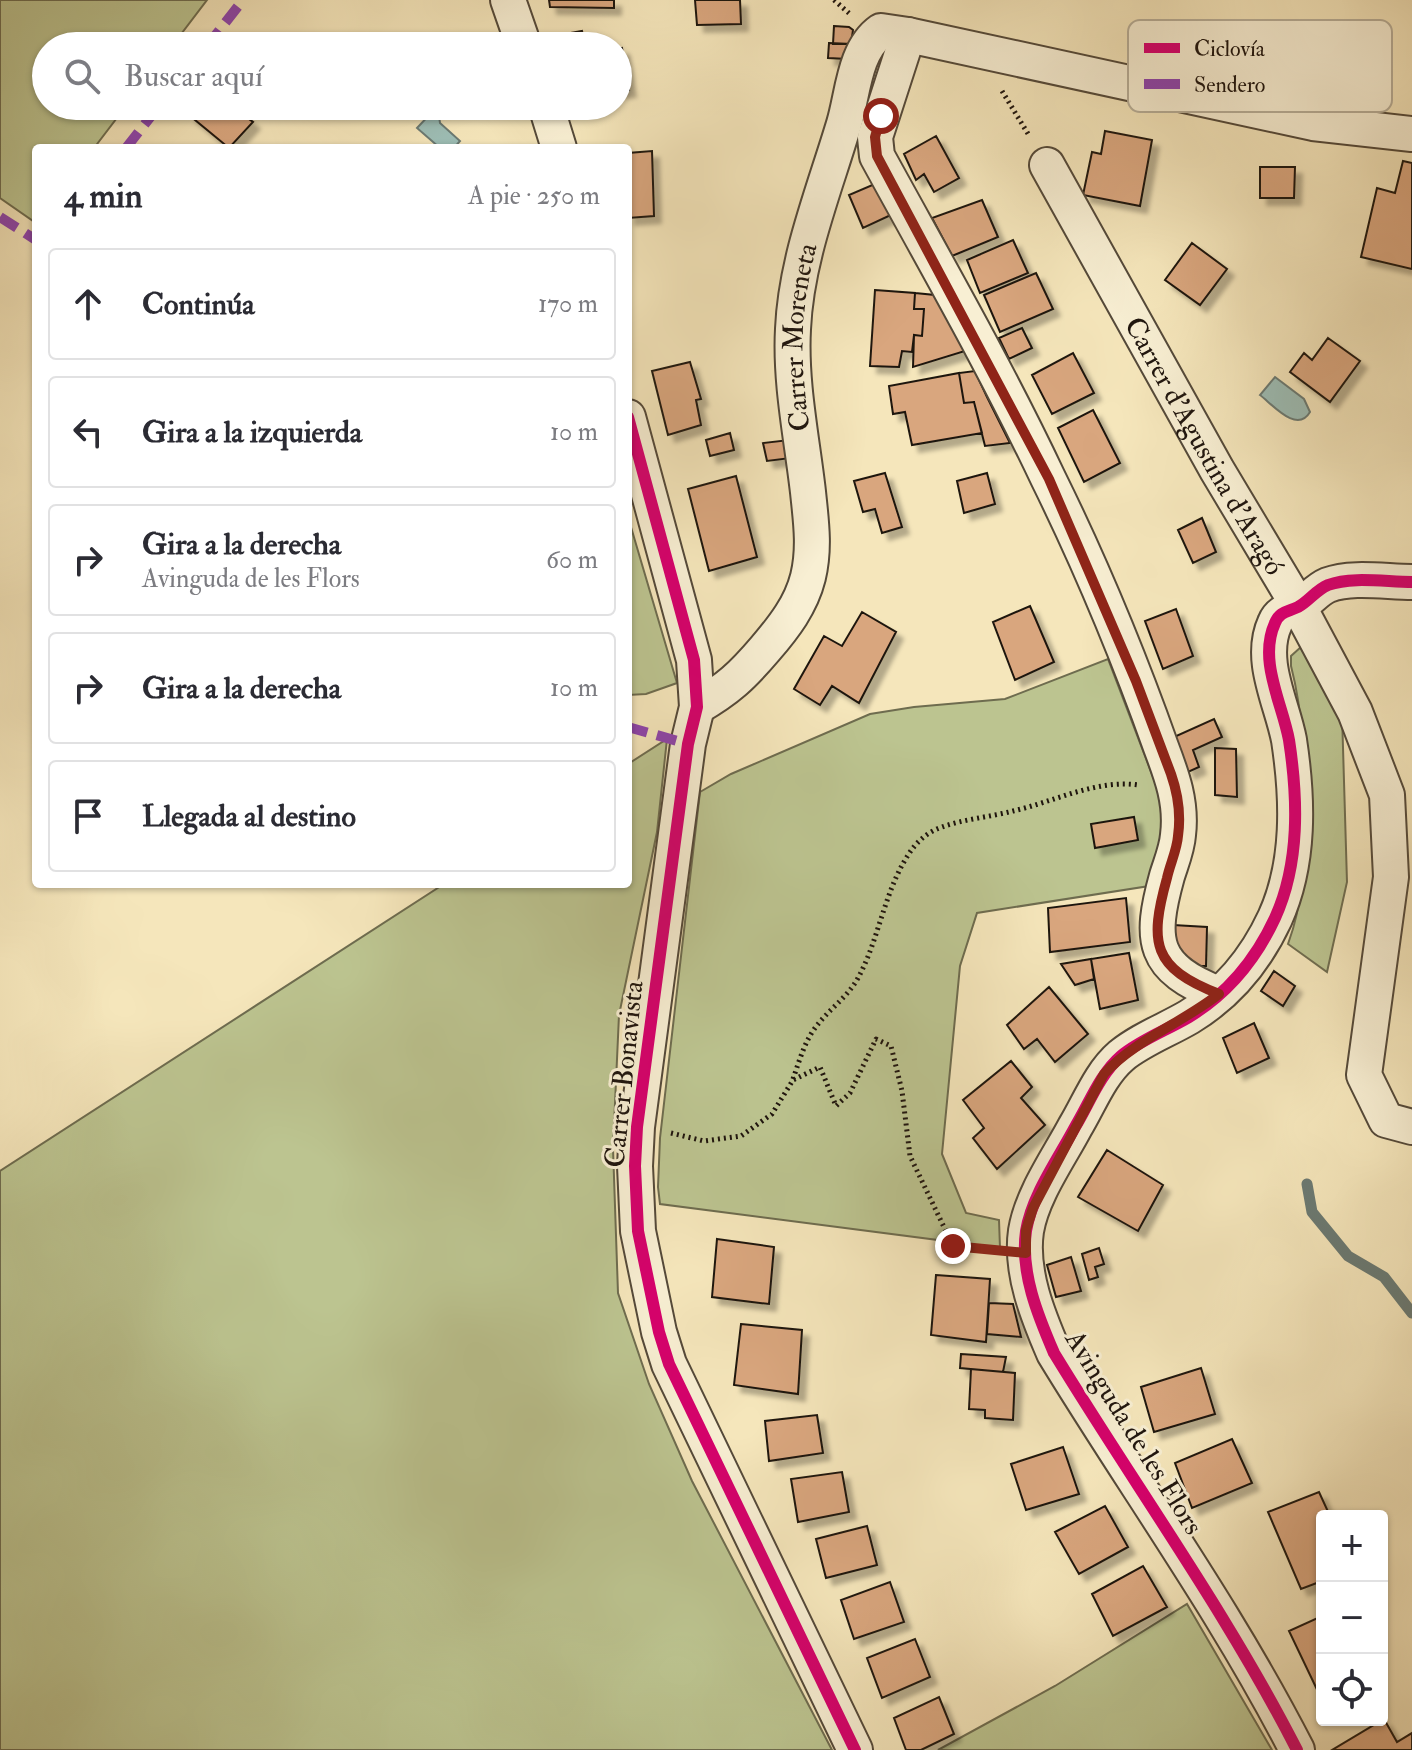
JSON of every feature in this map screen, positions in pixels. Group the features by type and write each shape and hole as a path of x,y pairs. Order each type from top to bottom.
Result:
{"street":[{"path":"508,0 519,32"},
{"path":"1128,84 895,33 875,137 877,156 1049,479 1136,681 1171,774 1179,807 1178,839 1157,915 1155,934 1171,968 1197,986 1219,994"},
{"name":"Carrer Moreneta","path":"697,707 726,690 776,636 796,609 808,577 813,543 793,355 799,273 849,109 864,48 870,39 895,33"},
{"path":"1261,112 1313,123 1412,134"},
{"path":"550,120 558,144"},
{"name":"Carrer d'Agustina d'Aragó","path":"1047,165 1217,470 1299,607 1355,712 1387,795 1391,877 1364,1075 1386,1120 1412,1127"},
{"name":"Carrer Bonavista","path":"632,432 694,660 697,707 688,744 637,1127 635,1188 638,1231 659,1332 669,1364 855,1750"},
{"path":"1299,607 1328,585 1412,582"},
{"name":"Avinguda de les Flors","path":"1297,1750 1264,1685 1204,1586 1054,1353 1039,1318 1026,1253 1026,1230 1033,1208 1104,1074 1121,1056 1191,1016 1219,994 1239,974 1268,933 1287,885 1295,825 1292,769 1282,709 1270,664 1269,645 1276,620 1283,611 1299,607"}],"path":[{"path":"979,52 1047,165"},
{"path":"670,1132 704,1141 741,1136 772,1114 793,1080 813,1030 847,996 859,977 900,873 911,851 923,837 940,827 1124,783 1152,787"},
{"path":"793,1080 820,1067 836,1106 850,1093 876,1039 891,1046 902,1091 910,1156 953,1246 1026,1253"}],"green space":[{"path":"0,0 207,0 183,32 32,32 32,120 115,120 97,144 32,144 32,220 0,198"},
{"path":"632,531 677,683 646,694 632,695"},
{"path":"1302,646 1342,714 1347,882 1327,972 1288,944 1300,896 1303,864 1302,740 1299,703 1291,666 1291,656"},
{"path":"1108,659 1166,811 1162,847 1149,886 977,913 960,966 942,1154 966,1213 999,1220 1000,1248 660,1204 660,1138 700,792 731,774 870,714 1005,699"},
{"path":"667,739 657,832 619,1015 613,1148 618,1293 649,1384 692,1481 832,1750 0,1750 0,1171 438,888 632,888 632,761"},
{"path":"1187,1604 1272,1750 938,1750 1055,1686"}],"water":[{"path":"425,120 440,120 460,141 457,144 435,144 417,128"},
{"path":"1275,377 1304,399 1310,412 1305,418 1299,420 1285,416 1260,395"}],"building":[{"path":"549,0 614,0 614,8 550,7"},
{"path":"695,0 740,0 741,24 697,25"},
{"path":"834,26 853,30 851,44 833,44"},
{"path":"829,43 851,44 848,59 828,58"},
{"path":"195,120 253,122 233,144 224,144"},
{"path":"1105,131 1152,140 1140,206 1083,195 1092,152 1101,154"},
{"path":"936,136 959,178 934,192 924,174 916,180 904,154"},
{"path":"652,151 654,216 632,218 632,153"},
{"path":"1403,161 1412,163 1412,269 1361,257 1377,188 1395,193"},
{"path":"1260,167 1295,167 1294,198 1260,198"},
{"path":"877,183 893,214 863,228 849,195"},
{"path":"982,200 998,237 952,256 932,218"},
{"path":"1013,240 1028,273 980,293 967,260"},
{"path":"1192,243 1227,269 1200,305 1165,280"},
{"path":"1036,273 1053,309 1000,332 984,295"},
{"path":"875,290 915,293 914,309 924,309 922,336 914,335 912,352 902,351 899,367 870,366"},
{"path":"915,293 935,295 965,351 913,367 914,335 922,336 924,309 914,309"},
{"path":"1022,328 1032,348 1009,359 999,338"},
{"path":"1328,338 1360,361 1330,402 1290,372 1304,353 1312,360"},
{"path":"1073,353 1094,393 1052,414 1032,375"},
{"path":"690,362 701,399 696,400 701,425 668,435 652,371"},
{"path":"975,371 1010,443 985,446 974,402 964,403 959,373"},
{"path":"959,373 964,403 974,402 982,433 912,445 905,412 893,414 889,386"},
{"path":"1093,410 1120,463 1084,482 1058,428"},
{"path":"730,433 734,450 710,456 706,440"},
{"path":"789,440 791,458 767,461 763,443"},
{"path":"885,473 902,527 882,533 875,509 863,512 854,481"},
{"path":"987,473 995,504 964,513 957,481"},
{"path":"736,476 757,557 709,571 688,489"},
{"path":"1202,518 1216,552 1193,563 1178,530"},
{"path":"1030,606 1054,662 1015,680 993,622"},
{"path":"1176,609 1193,656 1163,669 1145,621"},
{"path":"862,612 896,632 859,703 832,686 820,705 794,689 824,636 842,646"},
{"path":"1214,719 1222,737 1193,750 1199,767 1188,772 1174,737"},
{"path":"1215,748 1236,749 1237,797 1215,795"},
{"path":"1134,817 1138,840 1095,848 1091,824"},
{"path":"1126,898 1130,942 1050,952 1048,908"},
{"path":"1173,925 1207,927 1206,966 1186,966 1172,940"},
{"path":"1129,953 1138,1000 1100,1009 1091,959"},
{"path":"1091,959 1094,979 1075,985 1061,964"},
{"path":"1274,971 1295,986 1283,1006 1261,991"},
{"path":"1049,987 1088,1034 1055,1062 1037,1039 1024,1049 1007,1025"},
{"path":"1254,1023 1269,1058 1237,1073 1223,1038"},
{"path":"1011,1061 1032,1087 1021,1098 1045,1125 997,1169 973,1138 984,1128 963,1100"},
{"path":"1107,1150 1163,1185 1138,1231 1078,1197"},
{"path":"717,1239 774,1247 769,1304 712,1297"},
{"path":"1099,1248 1104,1264 1095,1267 1098,1277 1089,1280 1082,1254"},
{"path":"1071,1257 1081,1291 1056,1297 1047,1265"},
{"path":"936,1275 990,1279 986,1342 931,1335"},
{"path":"989,1303 1013,1304 1021,1337 987,1334"},
{"path":"741,1324 802,1330 798,1394 734,1385"},
{"path":"961,1354 1006,1357 1003,1372 960,1368"},
{"path":"1201,1368 1215,1414 1154,1432 1141,1387"},
{"path":"971,1369 1015,1373 1013,1420 985,1418 985,1410 969,1409"},
{"path":"817,1415 823,1453 769,1461 765,1421"},
{"path":"1232,1439 1252,1483 1192,1508 1175,1463"},
{"path":"1063,1447 1079,1494 1026,1510 1011,1464"},
{"path":"842,1472 849,1512 798,1522 791,1479"},
{"path":"1319,1492 1327,1510 1316,1510 1316,1583 1301,1589 1268,1512"},
{"path":"1105,1506 1128,1547 1079,1574 1055,1532"},
{"path":"867,1526 877,1565 826,1578 816,1539"},
{"path":"1143,1566 1167,1607 1113,1636 1092,1594"},
{"path":"890,1582 904,1622 854,1639 841,1600"},
{"path":"1316,1619 1316,1687 1289,1631"},
{"path":"915,1639 930,1677 882,1698 867,1658"},
{"path":"939,1697 954,1734 921,1750 906,1750 894,1718"},
{"path":"1372,1726 1388,1726 1397,1742 1412,1733 1412,1750 1332,1750"}],"waterway":[{"path":"1307,1184 1312,1212 1348,1256 1384,1277 1412,1313"}],"marked path":[{"path":"218,32 243,0"},
{"path":"129,144 148,120"},
{"path":"0,217 32,237"},
{"path":"632,728 688,744"}],"cycle path":[{"path":"632,432 694,660 697,707 688,744 637,1127 638,1231 659,1332 669,1364 855,1750"},
{"path":"1297,1750 1210,1598 1054,1353 1028,1278 1026,1231 1040,1191 1107,1071 1128,1050 1189,1017 1216,998 1259,948 1275,918 1289,875 1295,830 1289,740 1270,667 1270,637 1277,619 1302,605 1324,587 1337,582 1412,582"}],"route":[{"path":"881,116 875,137 877,156 1049,479 1136,681 1171,774 1179,807 1178,839 1157,915 1155,934 1160,948 1171,968 1197,986 1219,994 1191,1016 1121,1056 1104,1074 1033,1208 1026,1230 1026,1253 953,1246"}]}
